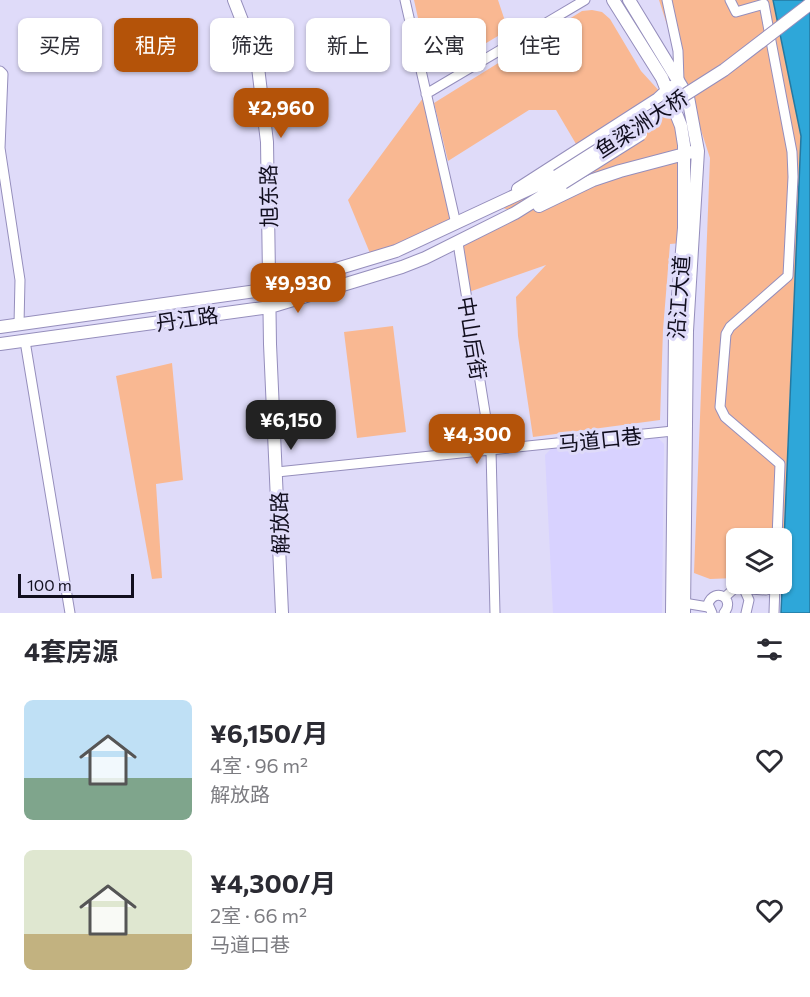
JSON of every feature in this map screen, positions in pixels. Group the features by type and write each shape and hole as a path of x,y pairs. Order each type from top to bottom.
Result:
{"main road":[{"name":"旭东路","path":"234,0 257,59 267,142 270,290"},
{"name":"沿江大道","path":"613,0 667,89 681,126 684,154 684,228 675,331 672,613"},
{"path":"497,205 542,172 658,99 679,81 629,0"},
{"name":"鱼梁洲大桥","path":"560,180 724,70 810,3"},
{"name":"鱼梁洲大桥","path":"560,180 725,75 810,10"},
{"name":"沿江大道","path":"679,81 688,97 698,157 687,331 684,608"},
{"path":"515,213 542,205 593,180 620,171 684,154 698,157"},
{"name":"丹江路","path":"0,327 270,290 396,251 497,205 560,180"},
{"name":"丹江路","path":"0,344 270,307 402,267 458,243 515,213 560,180"},
{"name":"解放路","path":"270,290 270,344 282,613"}],"street":[{"path":"405,0 456,224"},
{"path":"426,94 585,0"},
{"path":"667,0 678,51 679,81"},
{"path":"731,1 736,12 764,2 792,152 793,177 788,276 730,327 726,334 720,407 725,417 780,464 777,528"},
{"path":"0,71 3,74 0,148 20,280 19,324"},
{"name":"中山后街","path":"458,243 491,450 495,613"},
{"path":"25,341 70,613"},
{"name":"马道口巷","path":"277,472 673,431"},
{"path":"725,597 728,594"},
{"path":"746,594 749,600 746,613"},
{"path":"774,613 775,594"},
{"path":"684,608 708,607 714,595 725,597"},
{"path":"724,613 728,604 725,597"}],"shaded area":[{"path":"414,0 498,0 504,18 498,18 498,36 486,43 486,18 418,18"},
{"path":"659,0 773,0 801,136 784,528 726,528 726,578 710,579 694,573 710,158"},
{"path":"582,11 602,12 610,19 641,71 662,94 681,126 682,243 670,244 663,330 660,420 533,437 518,336 516,297 546,265 466,293 458,243 514,213 497,205 579,149 556,110 529,110 448,161 434,103 498,63 498,72 582,72 582,18 571,18"},
{"path":"426,94 456,224 372,258 348,200"},
{"path":"393,326 406,432 357,438 344,332"},
{"path":"172,363 183,480 156,484 162,578 152,579 116,376"},
{"path":"658,438 664,444 662,613 553,613 545,455 552,448"}],"water":[{"path":"773,0 810,0 810,613 781,613 782,594 792,594 792,528 785,528 801,136"}]}
